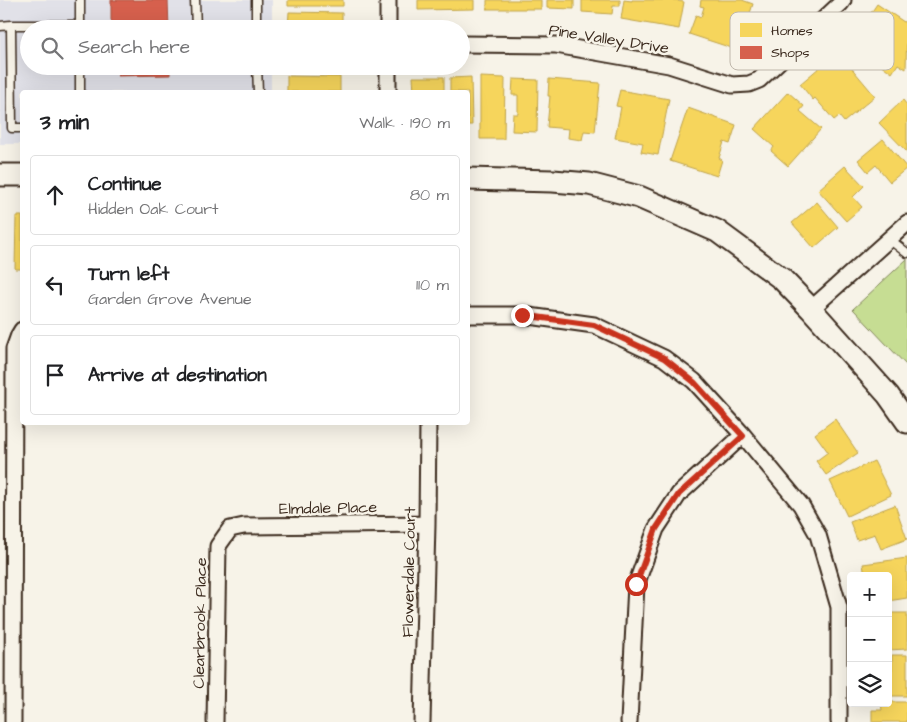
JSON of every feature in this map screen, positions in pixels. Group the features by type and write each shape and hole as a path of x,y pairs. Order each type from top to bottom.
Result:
{"street":[{"path":"388,0 388,20"},
{"name":"Pine Valley Drive","path":"831,12 843,0"},
{"name":"Pine Valley Drive","path":"470,44 556,45 669,64 732,85 749,84 759,80 770,70"},
{"path":"388,75 388,90"},
{"path":"0,175 20,175"},
{"path":"470,179 553,180 589,184 640,197 717,231 782,279 888,395 907,422"},
{"path":"811,309 907,223"},
{"path":"470,315 522,315 594,325 664,358 694,382 743,436 801,506 818,535 839,607 839,722"},
{"path":"12,722 14,349 20,333"},
{"name":"Flowerdale Court","path":"422,722 428,524 428,425"},
{"path":"629,722 636,584 656,529 679,494 743,436"},
{"name":"Elmdale Place","path":"230,529 244,526 428,524"},
{"name":"Clearbrook Place","path":"215,722 218,546 230,529"}],"lane":[{"path":"80,0 80,20"},
{"path":"195,0 196,20"},
{"path":"256,0 256,20"},
{"path":"11,25 12,128 20,128"},
{"path":"0,26 20,25"},
{"path":"80,75 80,90"},
{"path":"257,75 258,90"},
{"path":"890,239 907,253"}],"shaded area":[{"path":"0,0 272,0 272,20 20,20 20,75 271,75 271,90 20,90 20,144 0,144"}],"green space":[{"path":"907,259 907,366 853,309"}],"building: Homes":[{"path":"288,0 343,0 343,6 288,6"},
{"path":"418,0 474,0 474,9 418,10"},
{"path":"487,0 541,0 541,9 487,9"},
{"path":"547,0 574,0 574,9 547,8"},
{"path":"582,0 620,0 620,6 613,6 612,14 582,12"},
{"path":"624,0 678,0 684,2 679,29 621,19"},
{"path":"701,0 742,0 753,4 750,12 730,12 730,47 689,34 696,15 701,17 704,7 700,6"},
{"path":"877,4 889,12 872,12"},
{"path":"289,12 342,13 342,20 289,20"},
{"path":"894,15 907,24 906,69 898,64 894,70"},
{"path":"816,70 853,70 875,96 844,122 839,116 834,120 815,98 813,100 800,84"},
{"path":"287,76 340,77 340,90 287,90"},
{"path":"413,77 444,77 444,90 414,90"},
{"path":"471,77 472,125 470,125 470,90 450,90 450,78"},
{"path":"480,77 505,78 504,139 480,139"},
{"path":"513,79 538,80 537,132 512,131 513,114 518,114 518,95 512,95"},
{"path":"549,79 600,83 595,132 584,131 582,140 568,138 569,129 547,127 550,96 548,96"},
{"path":"620,90 669,99 658,155 641,152 643,143 615,138 621,107 616,106"},
{"path":"788,92 804,106 800,111 821,129 788,166 771,151 774,147 754,129"},
{"path":"903,100 907,105 907,152 879,123"},
{"path":"688,108 736,125 730,144 724,142 719,158 722,160 717,176 670,161"},
{"path":"883,139 907,168 890,182 876,165 868,172 858,160"},
{"path":"845,166 864,186 853,197 862,207 846,221 818,190"},
{"path":"817,202 838,227 814,248 792,223"},
{"path":"16,216 20,216 20,269 15,269"},
{"path":"835,419 858,453 826,475 816,461 828,452 815,434"},
{"path":"874,461 891,495 847,516 830,481"},
{"path":"895,505 907,539 881,549 875,534 857,540 850,522"},
{"path":"907,558 907,598 892,600 892,572 864,572 863,564"},
{"path":"892,613 907,613 907,649 892,650"},
{"path":"892,655 907,655 907,696 892,696"},
{"path":"892,702 907,702 907,722 872,722 872,710 882,710 882,707 892,707"}],"building: Shops":[{"path":"111,0 168,0 169,20 111,20"},
{"path":"118,75 170,75 118,76"}],"route":[{"path":"522,315 594,325 664,358 694,382 743,436 679,494 656,529 636,584"}]}
